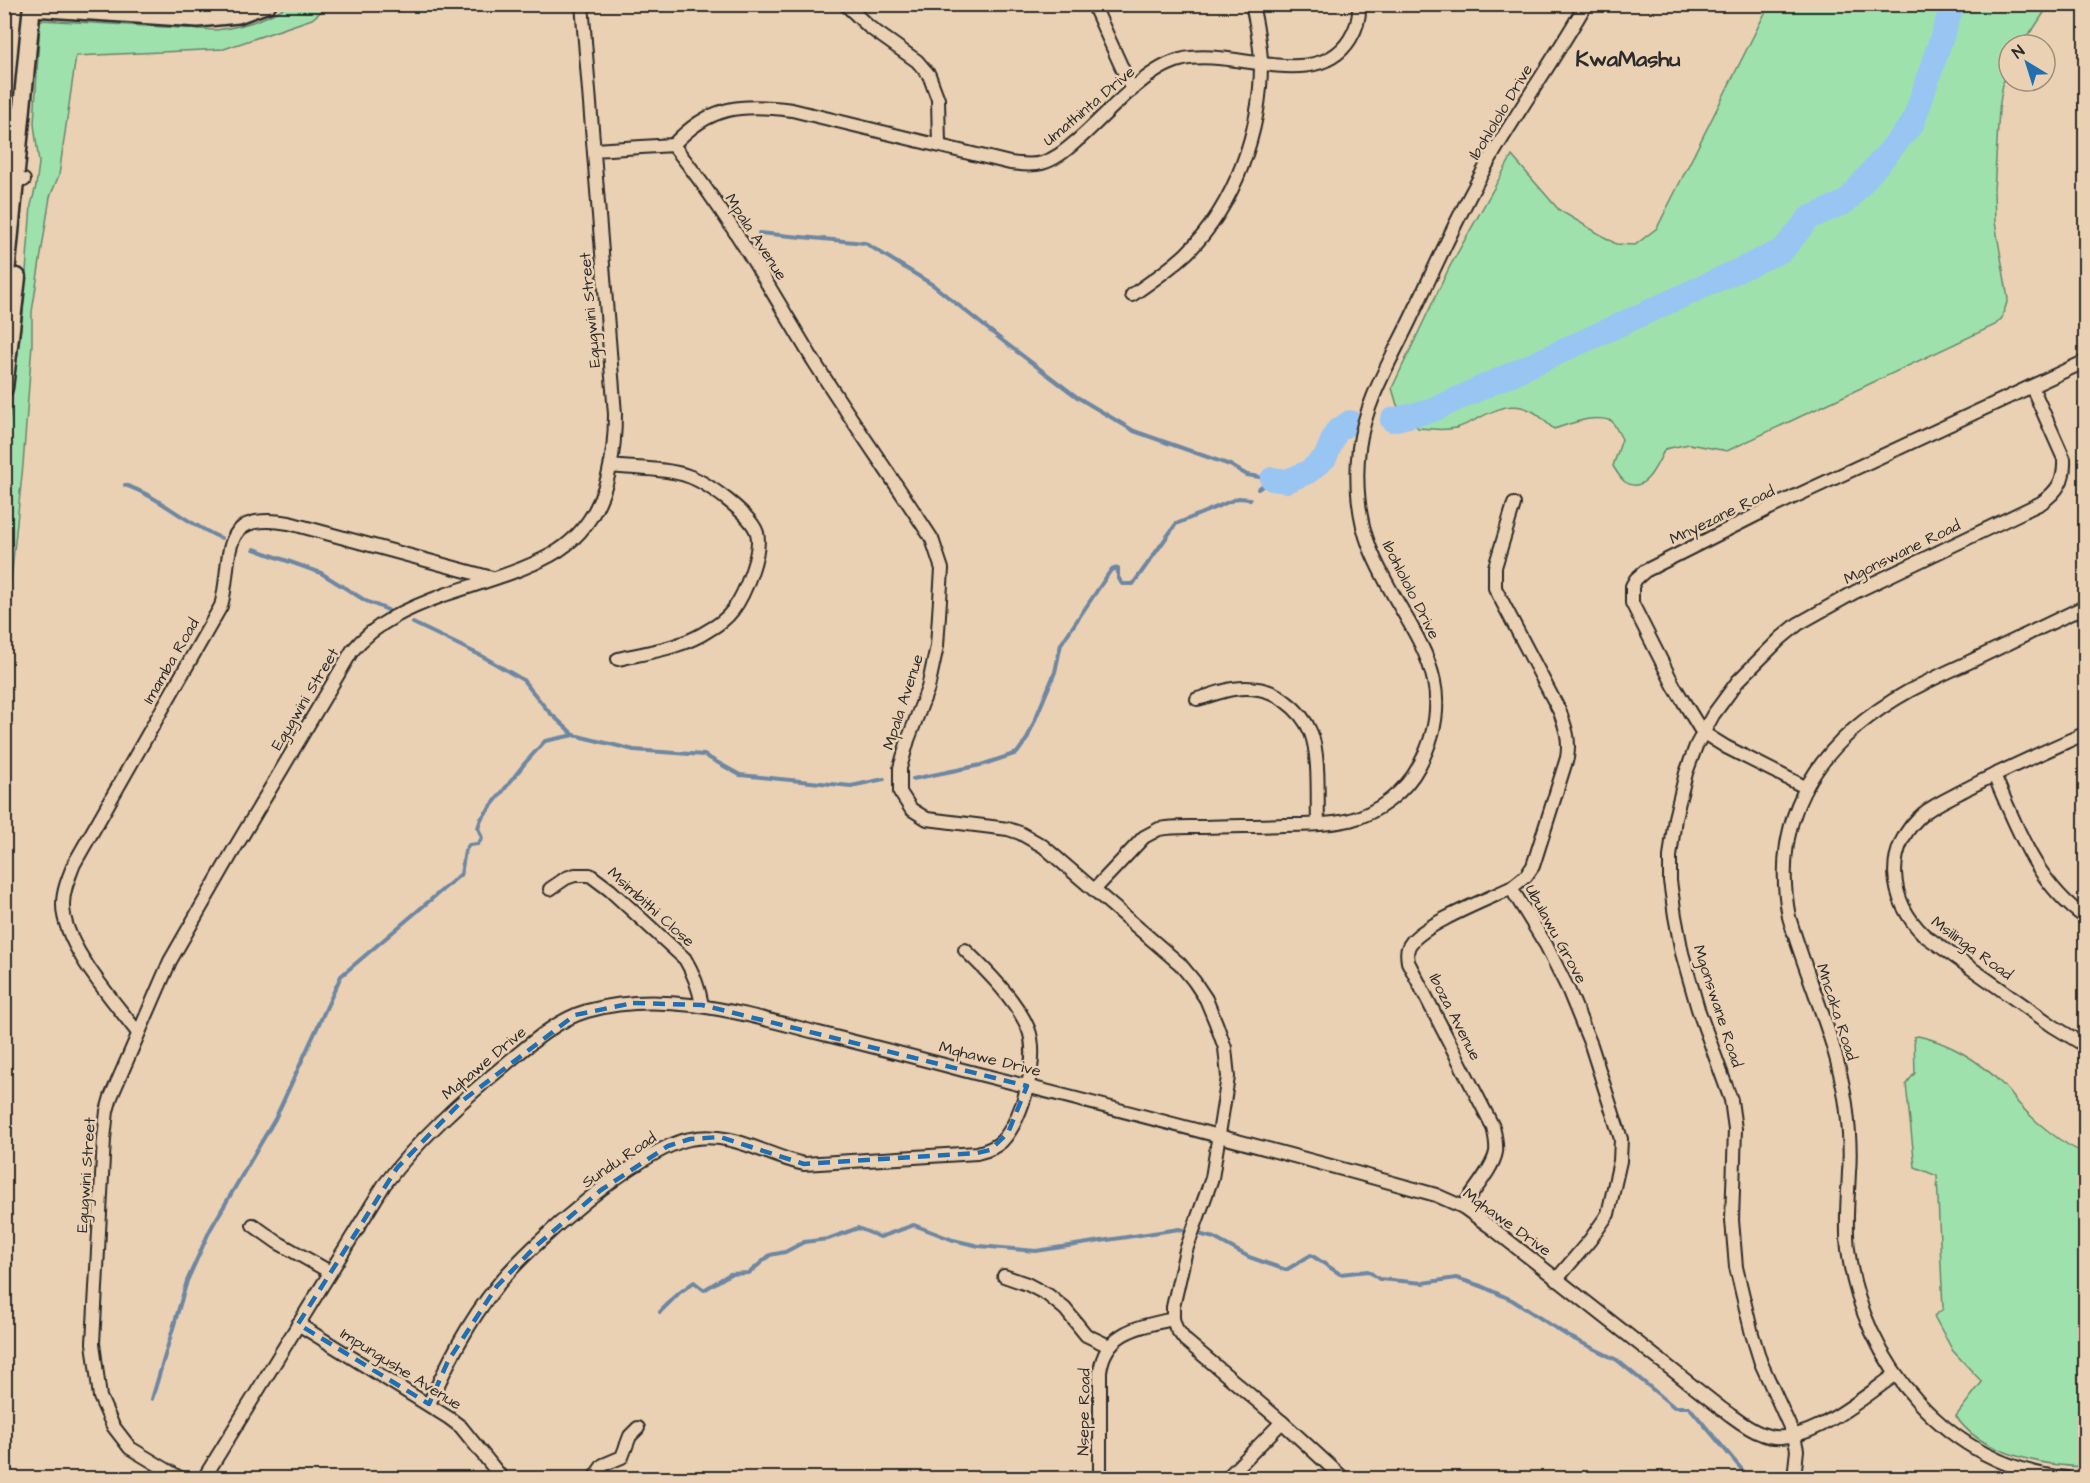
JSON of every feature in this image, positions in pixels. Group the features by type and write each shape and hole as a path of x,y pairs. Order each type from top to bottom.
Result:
{"main road":[{"path":"4,388 14,180 22,121 32,6"}],"street":[{"path":"32,6 155,10 198,19 238,15 268,4"},
{"name":"Egugwini Street","path":"180,1479 130,1448 113,1426 100,1397 93,1343 105,1124 111,1097 138,1032 180,943 352,651 369,634 408,609 550,556 569,542 595,512 602,499 614,447 615,414 582,4"},
{"path":"845,4 869,27 902,49 926,71 938,99 939,144"},
{"path":"1094,4 1132,90"},
{"path":"1132,295 1188,252 1221,210 1244,161 1256,111 1261,63 1251,4"},
{"name":"Umathinta Drive","path":"673,146 687,131 712,114 733,108 759,106 792,110 1010,163 1040,164 1050,161 1067,150 1132,90 1163,67 1181,60 1209,57 1305,65 1323,62 1346,45 1359,15 1359,4"},
{"name":"Ibohlololo Drive","path":"1095,889 1144,837 1159,829 1318,824 1350,820 1384,804 1415,774 1428,750 1435,726 1434,681 1429,660 1381,572 1370,547 1358,495 1359,447 1372,399 1438,261 1495,150 1586,4"},
{"path":"594,150 673,146"},
{"name":"Mpala Avenue","path":"673,146 688,163 753,260 815,362 932,539 938,555 942,569 942,587 937,646 928,688 900,768 899,780 904,800 911,809 927,819 1008,830 1026,835 1043,846 1095,889 1180,964 1206,999 1225,1048 1228,1077 1219,1137"},
{"name":"Mnyezane Road","path":"1805,788 1702,732 1674,686 1632,603 1632,586 1636,579 1645,571 1770,508 2085,361"},
{"name":"Mgonswane Road","path":"1794,1436 1761,1363 1745,1310 1736,1267 1733,1235 1735,1129 1731,1100 1698,1009 1678,934 1670,881 1670,857 1675,818 1686,773 1702,732 1738,681 1781,638 1798,624 1855,592 2041,503 2052,495 2063,480 2064,459 2032,387"},
{"path":"611,466 669,472 694,478 746,515 754,527 758,543 752,569 740,599 722,621 696,638 618,659"},
{"name":"Ubulawu Grove","path":"1514,504 1495,567 1495,588 1560,712 1570,744 1533,866 1526,876 1511,888 1546,945 1568,988 1591,1045 1621,1139 1620,1161 1608,1214 1590,1240 1556,1280"},
{"name":"Imamba Road","path":"138,1032 73,943 64,912 65,892 74,864 221,606 227,554 238,531 247,523 255,521 289,523 493,578"},
{"name":"Mncaka Road","path":"2066,1479 2014,1468 1982,1454 1952,1435 1923,1409 1894,1375 1865,1316 1848,1250 1845,1209 1850,1137 1845,1101 1836,1059 1794,934 1785,900 1784,865 1794,813 1805,788 1831,749 1858,724 1909,691 2085,606"},
{"path":"1197,699 1234,689 1252,688 1268,690 1295,710 1309,728 1315,752 1318,824"},
{"name":"Msilinga Road","path":"2085,733 1994,775 1935,806 1911,827 1901,844 1895,868 1899,899 1907,916 1932,942 2085,1046"},
{"path":"1994,775 2032,860 2053,889 2085,918"},
{"name":"Msimbithi Close","path":"550,889 566,878 583,874 590,875 610,890 685,959 699,986 702,1005"},
{"name":"Iboza Avenue","path":"1462,1207 1490,1166 1496,1153 1496,1140 1493,1127 1408,962 1407,952 1409,945 1426,929 1511,888"},
{"name":"Sundu Road","path":"429,1404 452,1355 482,1307 505,1277 544,1238 601,1190 641,1161 668,1146 690,1138 720,1137 751,1145 790,1161 804,1164 977,1153 1000,1143 1018,1117 1027,1086 1033,1049 1028,1027 1021,1014 991,976 965,950"},
{"name":"Mqhawe Drive","path":"204,1479 384,1185 416,1147 462,1101 556,1025 586,1011 614,1005 655,1002 702,1005 764,1019 1027,1086 1436,1195 1462,1207 1747,1427 1764,1435 1794,1436 1809,1431 1894,1375"},
{"path":"1219,1137 1212,1178 1186,1250 1173,1306 1176,1328 1185,1340 1282,1422 1343,1479"},
{"path":"253,1225 277,1242 330,1272"},
{"path":"1004,1276 1048,1295 1065,1309 1086,1335 1109,1346 1122,1335 1173,1319"},
{"name":"Impungushe Avenue","path":"298,1324 429,1404 461,1427 502,1479"},
{"name":"Nsepe Road","path":"1100,1479 1100,1372 1102,1358 1109,1346"},
{"path":"1227,1479 1282,1422"},
{"path":"594,1479 603,1465 622,1457 630,1436 638,1428"},
{"path":"1794,1436 1797,1450 1794,1479"}],"highlighted area":[{"path":"633,1003 702,1005 1027,1086 1008,1133 990,1150 977,1153 804,1164 720,1137 690,1139 668,1146 601,1190 536,1246 497,1286 448,1361 429,1404 298,1324 397,1168 462,1101 575,1015"}],"green space":[{"path":"289,5 329,5 312,19 224,49 76,56 59,175 50,197 32,312 32,344 23,465 7,618 4,616 4,460 23,312 31,205 39,163 34,124 40,20 216,30 254,22"},
{"path":"1769,5 2049,5 2029,33 1997,33 1997,93 2002,93 1994,191 1995,222 2008,299 2002,318 1995,325 1727,451 1689,444 1665,449 1645,481 1632,485 1625,482 1613,466 1622,439 1612,421 1598,418 1583,420 1554,429 1532,411 1512,406 1493,411 1465,425 1442,430 1418,428 1397,405 1392,388 1449,268 1512,156 1559,210 1616,244 1635,245 1657,228"},
{"path":"1918,1036 1941,1043 1973,1060 2004,1085 2025,1111 2041,1125 2068,1145 2085,1153 2085,1467 2032,1460 1996,1448 1966,1429 1956,1416 1982,1382 1953,1351 1934,1316 1943,1309 1937,1176 1915,1167 1906,1084 1915,1073 1914,1037"}],"waterway":[{"path":"1392,420 1433,410 1783,250 1809,218 1846,202 1913,123 1953,4"},
{"path":"759,233 865,243 933,285 1077,397 1134,431 1230,465 1247,475 1272,479"},
{"path":"1272,479 1287,481 1308,472 1325,458 1336,432 1350,422"},
{"path":"1258,489 1272,479"},
{"path":"125,485 150,496 197,526 221,538"},
{"path":"913,779 981,765 1017,753 1027,739 1055,672 1061,644 1111,570 1118,568 1118,577 1122,584 1133,584 1176,524 1238,498 1250,499"},
{"path":"254,549 321,573 366,601 388,610"},
{"path":"413,623 482,656 523,680 549,712 574,735"},
{"path":"152,1399 187,1281 210,1230 275,1119 341,976 461,874 465,851 469,845 478,844 482,838 478,828 481,819 545,741 574,735 634,750 704,755 740,775 851,786 884,779"},
{"path":"660,1312 694,1282 704,1290 730,1274 749,1273 770,1255 785,1252 804,1242 828,1239 858,1228 880,1237 914,1225 953,1240 979,1246 1036,1251 1179,1229 1214,1238 1249,1257 1286,1270 1311,1255 1340,1274 1368,1271 1379,1279 1423,1283 1456,1278 1481,1286 1512,1300 1568,1336 1617,1360 1674,1407 1689,1407 1749,1478"}],"district":[{"name":"KwaMashu","path":"1628,59"}]}
